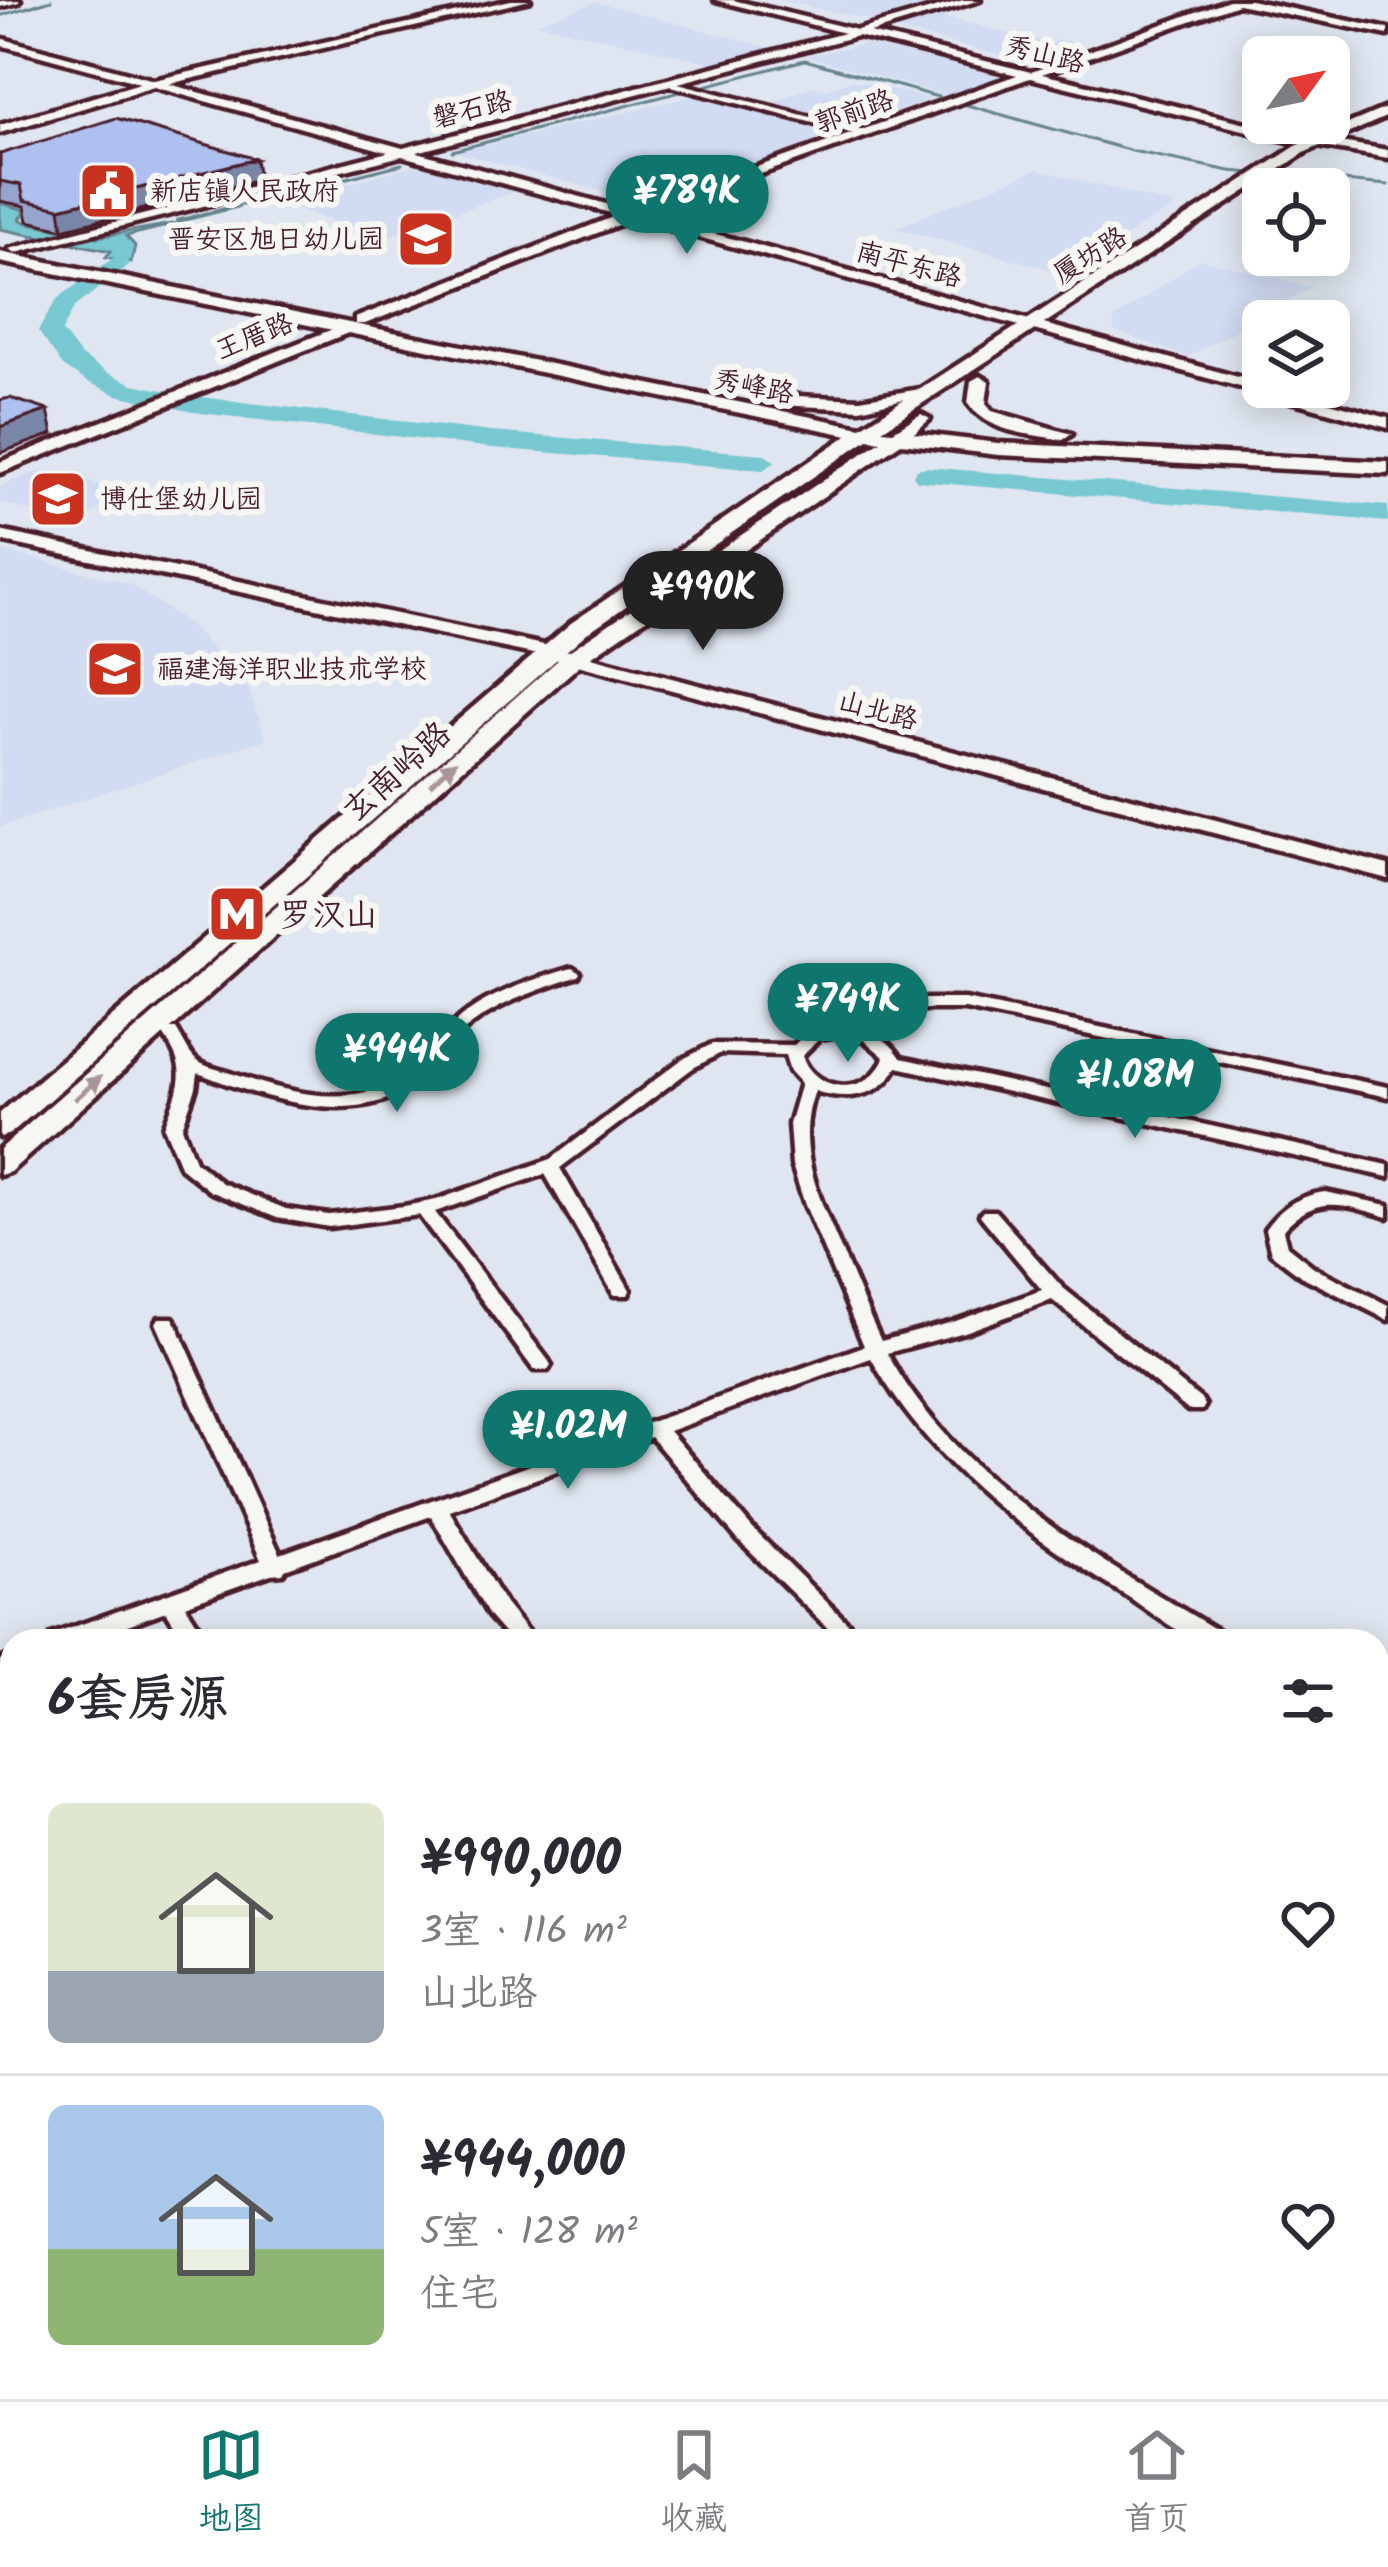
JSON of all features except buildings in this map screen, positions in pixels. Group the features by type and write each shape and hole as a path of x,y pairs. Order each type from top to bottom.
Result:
{"main road":[{"path":"1,2 15,0"},
{"path":"0,129 161,82 524,0"},
{"name":"秀山路","path":"720,0 866,30"},
{"name":"秀山路","path":"740,0 1242,123"},
{"name":"磐石路","path":"866,30 956,0"},
{"name":"磐石路","path":"5,250 674,84 975,0"},
{"path":"1238,0 1388,32"},
{"name":"郭前路","path":"351,325 635,214 1238,0"},
{"name":"南平东路","path":"0,39 1388,421"},
{"name":"厦坊路","path":"1350,128 1388,111"},
{"name":"厦坊路","path":"1298,168 1388,125"},
{"name":"厦坊路","path":"1287,168 1315,144"},
{"name":"秀山路","path":"1336,144 1388,152"},
{"name":"厦坊路","path":"871,464 870,429 952,376 1045,327 1242,201"},
{"name":"秀峰路","path":"5,250 870,429 998,449 1388,468"},
{"name":"王厝路","path":"0,468 351,325"},
{"name":"南平东路","path":"1045,327 1242,379"},
{"name":"厦坊路","path":"871,464 900,433 980,381 1045,327"},
{"path":"705,398 860,404 901,396 952,376"},
{"path":"980,381 976,403 994,420 1099,439"},
{"path":"705,398 792,447 797,467 783,487"},
{"name":"南平东路","path":"1344,408 1388,421"},
{"name":"秀峰路","path":"900,433 1388,455"},
{"path":"871,464 998,449"},
{"name":"玄南岭路","path":"0,1128 566,651 728,521 783,487 871,464"},
{"name":"玄南岭路","path":"0,1165 566,651 871,464"},
{"name":"山北路","path":"0,526 566,651 1388,860"},
{"name":"山北路","path":"0,536 566,651 1388,872"}],"street":[{"path":"674,84 863,133"},
{"path":"191,1064 249,1087 308,1099 352,1099 400,1087 427,1067 462,1024 485,1009 572,973"},
{"path":"839,1030 854,1011 870,1004 965,1004 1388,1092"},
{"path":"170,1033 193,1072 173,1127 187,1164 216,1187 284,1214 329,1221 423,1208 549,1166 687,1064 718,1048 796,1050 815,1034 839,1030 883,1044 892,1061 891,1072 864,1090 841,1092 810,1082 795,1069 796,1050"},
{"path":"892,1061 1388,1171"},
{"path":"810,1082 798,1106 797,1166 875,1349 911,1404 991,1494 1056,1545 1197,1629"},
{"path":"549,1166 621,1290"},
{"path":"1388,1211 1319,1198 1292,1206 1274,1229 1278,1249 1308,1272 1388,1313"},
{"path":"423,1208 541,1365"},
{"path":"989,1215 1055,1292 1195,1405"},
{"path":"94,1629 438,1510 875,1349 958,1328 1055,1292"},
{"path":"166,1323 275,1567"},
{"path":"656,1429 746,1535 843,1629"},
{"path":"438,1510 497,1610 514,1629"},
{"path":"172,1602 189,1629"}],"shaded area":[{"path":"778,0 945,0 874,21"},
{"path":"595,2 780,50 716,64 536,23"},
{"path":"936,16 1050,43 1060,40 1089,47 1052,60 1025,61 896,30"},
{"path":"865,44 1000,78 948,96 805,56"},
{"path":"852,80 931,99 648,204 456,152 695,96 750,111 814,86 827,89"},
{"path":"415,165 517,191 385,237 276,203"},
{"path":"1037,169 1176,206 1064,273 895,228"},
{"path":"1200,259 1242,270 1242,276 1268,276 1312,287 1289,300 1242,300 1242,327 1188,357 1114,331 1114,319"},
{"name":"博仕堡幼儿园","path":"63,471 122,494 77,523 0,503 0,486 33,473"},
{"name":"福建海洋职业技术学校","path":"0,550 130,584 191,625 249,690 266,739 0,827"}],"water":[{"path":"0,203 26,210 20,219 25,222 97,237 183,222 126,236 135,246 131,262 106,257 111,251 0,229"}],"waterway":[{"path":"0,16 51,0"},
{"path":"705,86 805,60 1132,151 1230,171 1388,185"},
{"path":"452,151 684,91"},
{"path":"226,209 402,164"},
{"path":"226,209 238,206"},
{"path":"178,221 226,209"},
{"path":"120,260 65,304 50,331 72,361 126,390 193,404 492,440 763,462"},
{"path":"926,475 1388,514"}],"place":[{"name":"新店镇人民政府","path":"108,191"},
{"name":"晋安区旭日幼儿园","path":"426,239"},
{"name":"博仕堡幼儿园","path":"58,499"},
{"name":"福建海洋职业技术学校","path":"115,669"},
{"name":"罗汉山","path":"237,914"}]}
